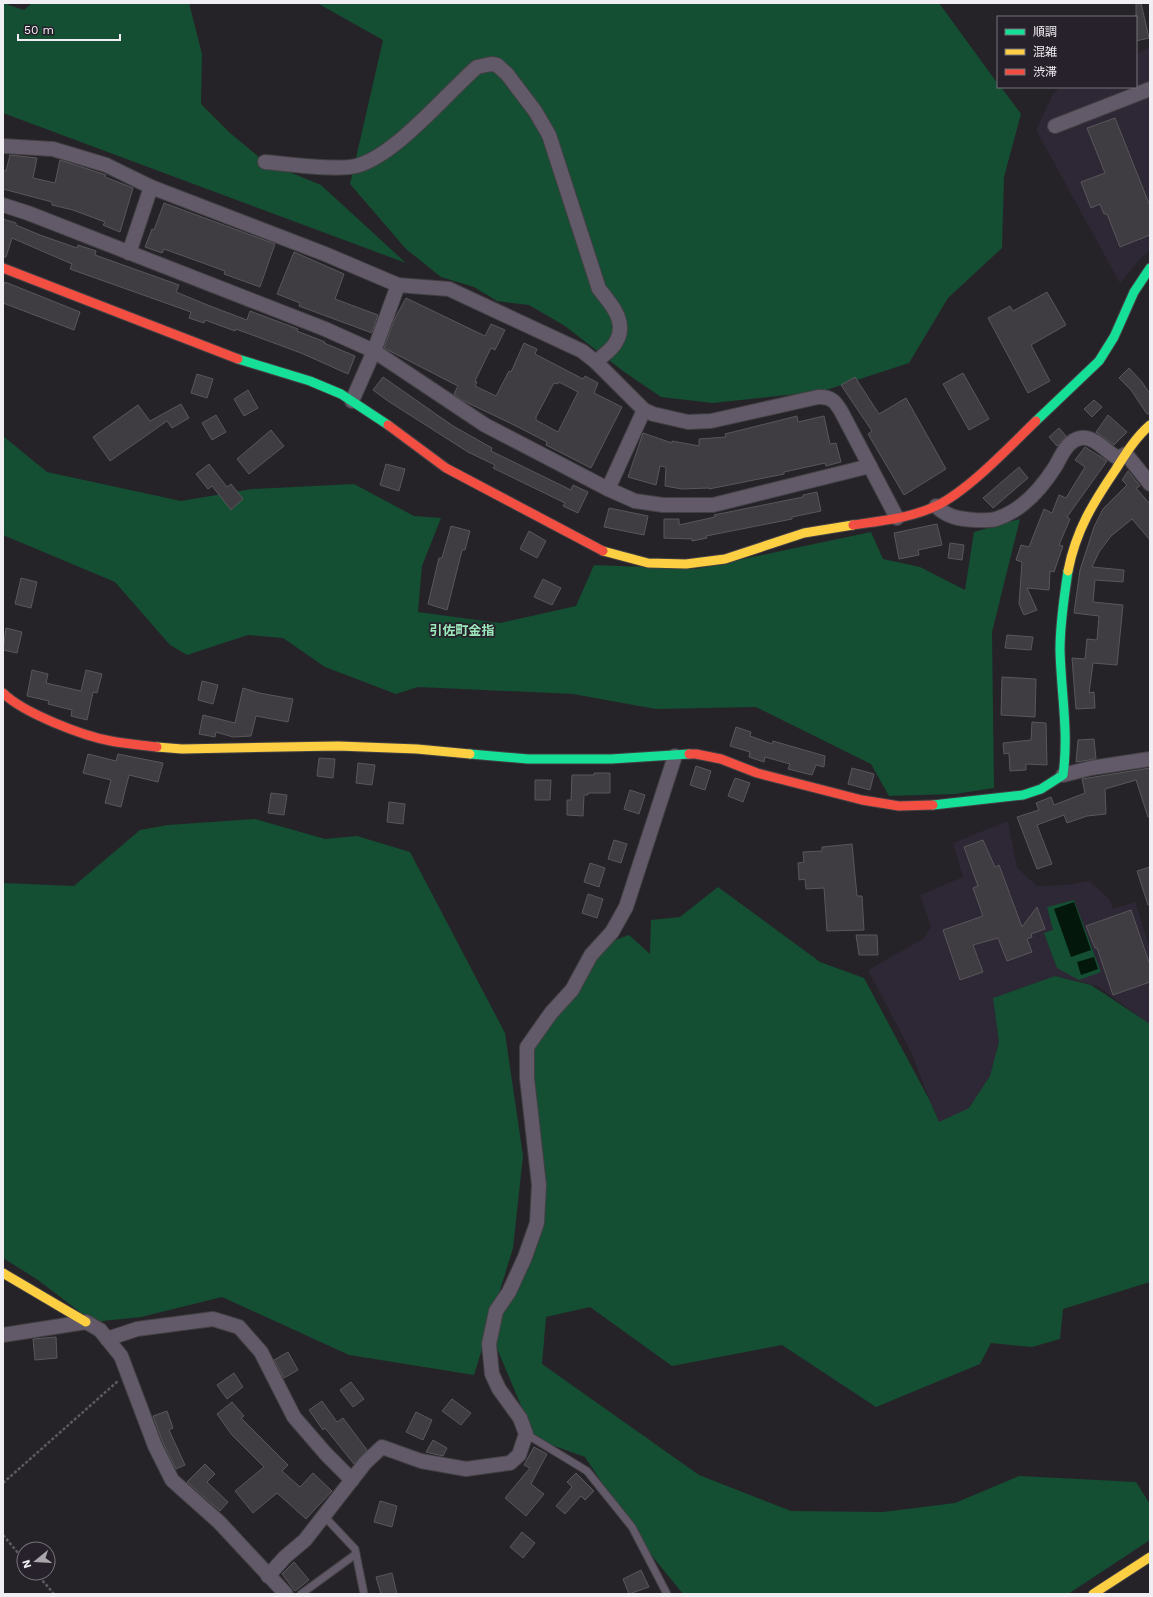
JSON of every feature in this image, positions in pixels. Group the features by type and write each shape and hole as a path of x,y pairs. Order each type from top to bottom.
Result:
{"main road":[{"path":"3,268 240,360 310,381 352,401 372,413 446,468 580,540 610,554 648,563 686,564 725,559 804,533 897,518 936,506 967,485 1075,386 1099,361 1114,337 1134,292 1150,268"},
{"path":"3,694 9,700 37,715 78,731 110,741 175,748 338,746 417,749 528,759 612,759 696,754 721,759 757,773 805,786 862,800 899,806 946,804 1023,795 1041,789 1063,775 1066,761 1065,716 1060,651 1062,619 1070,565 1083,523 1102,489 1126,454 1150,425"},
{"path":"3,1273 86,1322"},
{"path":"1093,1594 1150,1557"}],"street":[{"path":"265,162 329,167 355,166 376,158 398,142 477,67 491,64 497,65 507,74 535,111 549,135 599,289 615,310 619,320 620,332 616,343 596,362"},
{"path":"1055,126 1150,89"},
{"path":"3,146 52,149 106,165 151,187 325,254 398,285 450,290 582,351 596,362 644,410 653,414 688,422 703,421 818,397 830,398 836,402 897,518"},
{"path":"129,253 151,187"},
{"path":"3,205 28,212 325,329 374,352 486,425 608,489 635,501 663,505 713,505 870,466"},
{"path":"352,401 374,352 398,285"},
{"path":"608,489 644,410"},
{"path":"936,506 944,514 964,520 995,519 1017,508 1039,489 1052,472 1062,454 1079,438 1087,438 1098,443 1118,458 1126,454 1150,484"},
{"path":"268,1576 285,1557 305,1540 365,1463 382,1447 421,1460 466,1469 510,1463 519,1455 526,1434 520,1418 499,1389 492,1374 489,1344 496,1311 509,1292 525,1257 537,1223 539,1184 527,1078 527,1047 551,1013 572,990 591,955 612,932 626,907 675,756"},
{"path":"1063,775 1091,768 1150,759"},
{"path":"107,1339 137,1329 213,1319 239,1326 261,1352 294,1417 326,1454 352,1480"},
{"path":"3,1335 86,1322 100,1330 121,1356 155,1446 172,1480 219,1522 286,1594"}],"lane":[{"path":"526,1434 587,1472 632,1527 667,1594"},
{"path":"324,1516 355,1549 364,1594"},
{"path":"300,1594 356,1554"}],"path":[{"path":"3,1483 128,1373"},
{"path":"3,1535 16,1550"},
{"path":"43,1581 54,1594"}],"shaded area":[{"path":"1150,47 1150,250 1141,258 1120,283 1036,130 1053,94 1060,88 1137,88 1137,54"},
{"path":"1008,821 1017,868 1037,886 1066,885 1090,881 1110,900 1113,909 1135,902 1150,949 1150,1025 1098,986 1055,976 993,998 1001,1052 986,1087 964,1114 939,1123 911,1052 868,970 923,939 931,927 920,895 963,877 953,843"},
{"path":"1074,902 1091,950 1071,957 1054,909"},
{"path":"1094,957 1098,969 1081,975 1077,962"}],"green space":[{"path":"3,3 24,10 32,3 189,3 202,54 201,104 230,133 265,162 321,185 406,263 3,113"},
{"path":"317,3 939,3 997,83 997,88 1002,88 1021,114 1004,177 1002,248 948,298 909,363 823,391 713,403 661,397 623,371 565,326 529,305 497,301 474,287 441,277 406,249 350,184 383,40"},
{"path":"3,436 47,472 181,501 252,489 354,484 414,516 441,518 422,566 418,612 500,623 576,606 594,565 696,569 871,532 883,559 920,567 965,590 974,532 1020,519 992,632 994,788 955,794 889,796 871,764 756,707 656,709 573,694 418,687 396,694 325,667 283,638 248,635 187,655 170,645 115,582 3,535"},
{"path":"255,819 325,839 357,836 410,852 505,1033 523,1156 513,1248 474,1375 349,1355 222,1297 141,1317 93,1322 38,1280 3,1258 3,883 74,886 140,830 168,825"},
{"path":"718,887 820,962 864,978 930,1101 939,1122 969,1108 990,1076 999,1042 993,998 1055,976 1091,985 1150,1024 1150,1282 1063,1309 1060,1339 1032,1347 991,1343 980,1364 876,1407 782,1345 672,1366 590,1307 546,1317 542,1364 699,1475 791,1511 883,1512 955,1503 1019,1476 1136,1482 1150,1504 1150,1540 1068,1594 683,1594 640,1541 585,1457 535,1439 491,1334 538,1209 527,1047 567,1006 607,943 629,935 650,954 651,920 680,917"},
{"path":"1074,900 1101,972 1079,980 1057,968 1044,933 1053,930 1047,907"}],"building":[{"path":"1136,3 1141,3 1149,38 1137,41"},
{"path":"1115,118 1150,206 1150,235 1120,247 1107,214 1104,214 1100,204 1091,208 1081,182 1105,173 1087,128"},
{"path":"10,155 37,158 33,178 55,183 60,160 106,175 105,177 133,188 120,232 103,225 105,222 73,210 52,205 52,202 3,189 3,170 6,171"},
{"path":"164,203 275,244 260,287 224,274 225,271 164,249 162,253 145,247 152,229 154,230"},
{"path":"3,219 16,223 16,225 40,235 77,248 78,245 96,251 95,255 179,285 176,292 247,320 250,311 298,329 297,331 355,356 348,374 301,353 236,329 235,331 205,320 204,323 189,318 191,312 70,269 72,264 12,238 6,257 3,257"},
{"path":"294,252 344,274 335,299 378,315 372,333 299,306 300,303 277,294"},
{"path":"5,282 80,312 74,330 3,303 3,288"},
{"path":"1047,292 1066,325 1031,345 1050,381 1028,393 988,318 1010,306 1013,311"},
{"path":"406,298 485,336 491,324 505,330 495,350 491,348 475,381 477,382 475,386 496,396 509,371 511,372 524,343 537,349 535,354 583,379 585,376 598,383 594,393 622,407 591,468 546,445 547,442 462,400 454,394 458,386 384,348 394,320","holes":["559,382 578,392 558,432 536,420 536,417 554,383 558,384"]},
{"path":"1129,368 1142,382 1150,394 1150,414 1147,414 1131,390 1119,378"},
{"path":"963,373 989,419 969,430 943,384"},
{"path":"197,374 213,379 207,398 191,393"},
{"path":"383,377 453,426 492,448 491,451 571,490 573,485 588,492 578,513 563,506 565,503 493,468 495,465 468,452 388,401 373,390"},
{"path":"855,377 879,414 906,398 946,469 904,495 868,434 872,431 841,385"},
{"path":"248,390 258,408 244,416 234,399"},
{"path":"1094,400 1102,407 1092,417 1084,409"},
{"path":"181,404 189,418 172,428 167,421 110,461 93,437 138,405 150,421"},
{"path":"216,415 226,432 212,440 202,423"},
{"path":"1108,415 1127,432 1114,445 1096,432"},
{"path":"797,416 798,422 824,416 830,444 836,443 841,462 826,466 825,463 784,472 784,474 709,489 682,489 665,486 666,467 660,466 656,485 628,477 643,433 672,443 672,441 699,446 699,439 726,437 725,434"},
{"path":"1059,428 1066,436 1057,446 1049,437"},
{"path":"271,430 284,446 249,474 237,459"},
{"path":"1085,447 1107,461 1067,517 1070,519 1059,545 1063,546 1054,572 1050,571 1049,590 1027,588 1037,610 1024,615 1019,604 1022,562 1016,560 1021,545 1029,547 1044,509 1052,513 1059,495 1066,498 1085,467 1075,460"},
{"path":"209,464 227,487 231,484 243,499 231,510 212,486 208,489 196,474"},
{"path":"386,464 405,469 399,491 380,485"},
{"path":"1019,467 1028,478 993,508 983,498"},
{"path":"1128,471 1140,486 1136,488 1150,504 1150,540 1132,519 1111,536 1099,552 1092,567 1124,570 1123,582 1095,580 1093,602 1123,605 1117,665 1093,663 1089,693 1094,692 1095,708 1076,709 1072,658 1085,659 1087,639 1097,640 1099,616 1074,613 1080,570 1094,527 1103,509 1127,485 1122,480"},
{"path":"817,492 821,511 792,517 792,519 706,536 707,538 692,541 692,539 664,538 664,519 679,519 679,525 715,517 714,515 803,497 803,495"},
{"path":"609,508 648,516 644,535 604,527"},
{"path":"937,524 942,545 918,550 919,555 899,559 894,533"},
{"path":"451,526 470,531 465,550 462,550 447,610 428,604 439,558 442,558"},
{"path":"529,531 546,541 537,558 520,549"},
{"path":"950,543 964,545 962,560 948,558"},
{"path":"21,578 37,582 31,608 15,604"},
{"path":"543,579 561,588 552,605 534,597"},
{"path":"6,628 22,632 17,653 3,650"},
{"path":"1007,635 1033,637 1031,650 1005,648"},
{"path":"32,670 48,674 46,683 81,691 86,670 102,674 97,693 93,692 87,720 71,716 72,710 48,704 49,701 27,696"},
{"path":"1002,677 1036,679 1035,717 1001,715"},
{"path":"202,681 218,685 213,704 198,700"},
{"path":"243,688 259,693 293,699 288,722 256,716 251,736 233,737 216,732 215,737 199,734 203,715 235,723"},
{"path":"1032,722 1046,723 1047,765 1026,764 1026,770 1010,771 1009,753 1004,754 1003,743 1031,740"},
{"path":"736,727 751,732 750,736 772,744 773,741 825,756 824,767 816,765 812,775 788,769 790,764 765,757 764,762 749,757 750,752 730,746"},
{"path":"1094,739 1096,759 1076,762 1078,740"},
{"path":"88,754 116,761 118,754 163,763 158,782 129,775 121,807 105,803 111,780 83,773"},
{"path":"319,758 335,759 333,778 317,776"},
{"path":"358,763 375,765 372,785 356,783"},
{"path":"696,766 711,771 705,790 690,785"},
{"path":"852,768 874,774 870,790 848,784"},
{"path":"1150,768 1150,817 1148,817 1136,780 1105,789 1106,814 1087,816 1067,823 1064,815 1037,825 1052,864 1037,869 1017,817 1039,810 1036,803 1051,797 1054,805 1085,793 1082,779"},
{"path":"594,773 610,773 610,793 588,793 588,795 584,795 583,816 567,815 567,800 571,800 572,775 594,775"},
{"path":"735,778 750,783 743,802 728,796"},
{"path":"535,780 551,780 550,800 535,800"},
{"path":"630,790 645,795 639,814 624,809"},
{"path":"271,793 287,795 284,815 268,813"},
{"path":"389,802 405,804 403,824 387,822"},
{"path":"614,840 627,844 621,863 608,859"},
{"path":"983,840 995,867 999,865 1022,927 1037,907 1045,929 1031,934 1032,937 1027,939 1032,952 1007,961 998,938 973,945 983,972 960,980 943,930 983,916 973,888 978,886 964,847"},
{"path":"852,844 857,896 862,896 864,930 827,931 824,888 806,889 805,879 799,880 798,863 804,862 803,852 822,851 822,847"},
{"path":"590,863 605,868 599,887 584,882"},
{"path":"1150,867 1150,905 1148,905 1137,871"},
{"path":"588,894 603,899 597,918 582,913"},
{"path":"1131,910 1150,965 1150,982 1113,995 1097,948 1095,948 1086,926"},
{"path":"856,935 877,935 878,955 859,955"},
{"path":"56,1337 57,1358 35,1360 33,1339"},
{"path":"288,1352 298,1370 284,1378 274,1360"},
{"path":"234,1373 243,1387 227,1399 217,1385"},
{"path":"351,1382 364,1399 353,1407 340,1390"},
{"path":"452,1399 471,1413 461,1425 442,1411"},
{"path":"322,1401 337,1422 343,1418 367,1450 354,1464 325,1428 323,1430 309,1410"},
{"path":"232,1402 244,1416 241,1418 288,1465 282,1471 300,1487 313,1473 332,1491 306,1519 277,1493 253,1513 235,1491 264,1467 232,1435 217,1414"},
{"path":"167,1411 173,1428 169,1430 185,1465 176,1469 163,1443 153,1416"},
{"path":"416,1412 432,1420 423,1440 406,1432"},
{"path":"433,1440 447,1448 443,1456 426,1452"},
{"path":"534,1447 547,1454 531,1484 544,1494 526,1516 505,1498 530,1468 524,1465"},
{"path":"205,1464 215,1474 207,1482 228,1502 220,1511 187,1482"},
{"path":"576,1473 594,1491 585,1500 581,1496 565,1514 556,1506 572,1487 567,1482"},
{"path":"380,1501 397,1506 392,1527 374,1522"},
{"path":"522,1532 535,1543 523,1558 510,1547"},
{"path":"294,1562 309,1580 295,1591 282,1574"},
{"path":"641,1570 649,1587 629,1594 623,1579"},
{"path":"392,1573 397,1594 381,1594 376,1577"}],"traffic: fast":[{"path":"1036,421 1099,361 1114,337 1134,292 1150,268"},
{"path":"238,359 310,381 341,394 388,425"},
{"path":"933,805 1023,795 1041,789 1063,775 1065,759 1065,728 1060,640 1062,610 1068,571"},
{"path":"470,754 528,759 611,759 689,754"}],"traffic: slow":[{"path":"1068,571 1071,556 1086,517 1132,446 1150,425"},
{"path":"603,551 648,563 686,564 725,559 804,533 853,525"},
{"path":"157,747 182,749 338,746 417,749 470,754"},
{"path":"3,1273 86,1322"},
{"path":"1093,1594 1150,1557"}],"traffic: jam":[{"path":"3,268 238,359"},
{"path":"853,525 916,513 936,506 949,499 975,479 1036,421"},
{"path":"388,425 446,468 603,551"},
{"path":"3,693 12,701 24,708 70,729 111,741 157,747"},
{"path":"689,754 721,759 757,773 862,800 899,806 933,805"}],"district":[{"name":"引佐町金指","path":"462,630"}]}
